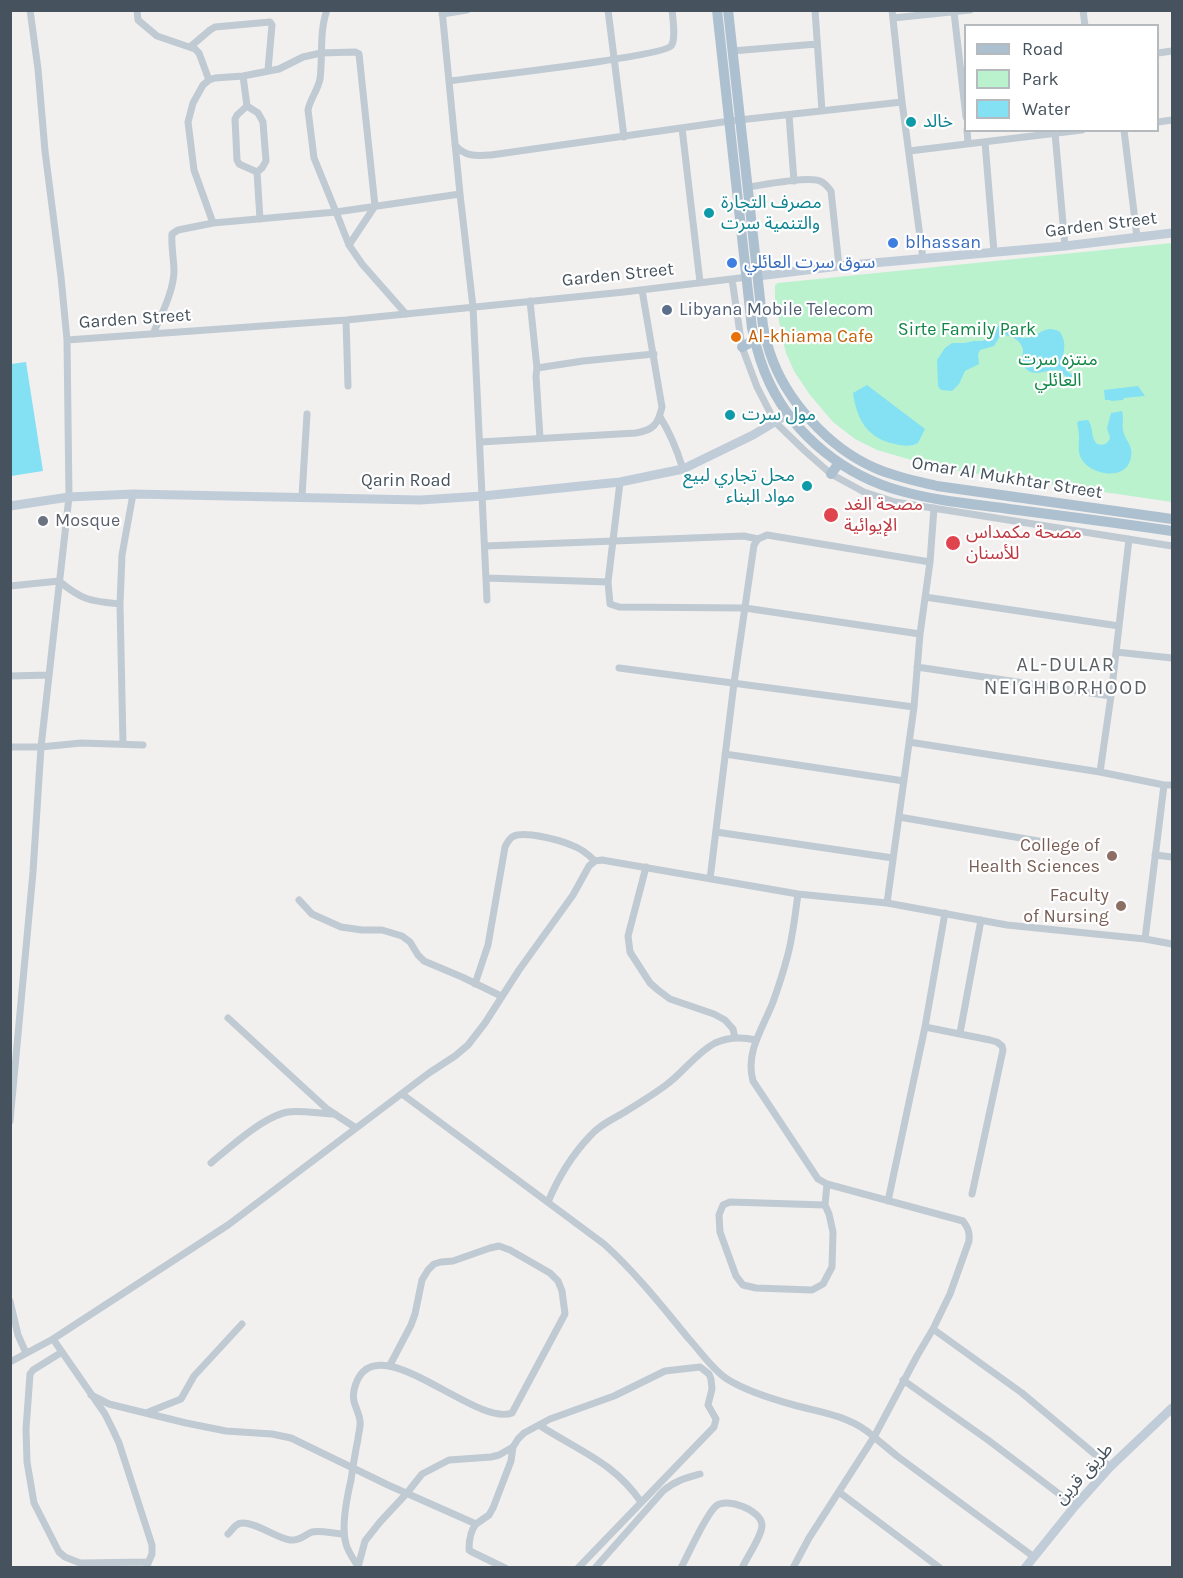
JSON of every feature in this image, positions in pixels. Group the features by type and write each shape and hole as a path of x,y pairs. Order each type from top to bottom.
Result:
{"main road":[{"path":"717,10 743,180 746,277 752,328 758,357 770,384 788,414 813,442 839,463 869,480 900,491 966,503 1173,531"},
{"path":"728,10 735,121"},
{"name":"Omar Al Mukhtar Street","path":"743,180 758,276 763,326 770,353 781,378 800,407 821,432 846,452 874,468 903,479 937,486 1173,519"},
{"name":"Garden Street","path":"758,276 839,266 1065,246 1173,233"},
{"path":"742,347 755,340"},
{"name":"Qarin Road","path":"10,506 69,497 133,494 420,500 620,482 683,469 753,435 788,414"},
{"path":"831,474 839,463"},
{"name":"طريق قرين","path":"1025,1568 1110,1467 1173,1408"}],"street":[{"path":"10,1121 33,873 41,747 69,497 67,340 30,10"},
{"path":"137,10 138,20 157,36 195,49 199,53 209,80"},
{"path":"327,10 321,53 320,82 309,104 314,158 349,245 362,264 406,314"},
{"path":"467,10 442,12 454,140 474,307 487,600"},
{"path":"609,10 624,137"},
{"path":"450,81 663,51 670,47 674,40 672,10"},
{"path":"815,10 822,111"},
{"path":"923,259 893,14 970,10"},
{"path":"954,12 964,87"},
{"path":"190,47 215,27 270,22 272,25 268,70"},
{"path":"732,51 817,44"},
{"path":"213,223 194,170 188,122 202,85 215,78 243,76 279,69 296,59 321,53 355,52 359,54 375,206 349,245"},
{"path":"243,76 248,106 258,113 264,122 266,161 258,172 260,219"},
{"path":"454,140 460,151 473,156 735,121 902,102"},
{"path":"248,106 235,119 237,160 239,164 258,172"},
{"path":"789,115 794,181"},
{"path":"682,128 700,282"},
{"path":"967,132 968,143"},
{"path":"909,151 1068,132"},
{"path":"1124,132 1137,237"},
{"path":"1055,134 1065,246"},
{"path":"985,142 994,252"},
{"path":"743,180 822,181 831,191 839,266"},
{"path":"153,334 174,273 172,234 178,230 213,223 336,212 460,194"},
{"name":"Garden Street","path":"67,340 346,320 758,276"},
{"path":"732,279 742,347 757,387 775,422 831,474 864,492 895,502 1173,546"},
{"path":"480,442 647,431 654,427 660,417 662,406 642,290"},
{"path":"530,302 537,368 540,438"},
{"path":"346,320 348,386"},
{"path":"537,368 654,354"},
{"path":"302,496 307,414"},
{"path":"660,417 670,432 683,469"},
{"path":"620,482 608,582 610,604 619,607 745,608 920,634"},
{"path":"123,744 120,604 122,555 133,494"},
{"path":"887,903 914,707 934,508"},
{"path":"710,879 734,682 754,545 758,539 767,535 930,562"},
{"path":"485,546 744,536 758,539"},
{"path":"1100,772 1129,539"},
{"path":"486,578 608,582"},
{"path":"10,586 59,581 74,593 90,601 120,604"},
{"path":"925,597 1119,626"},
{"path":"1116,652 1173,658"},
{"path":"917,667 1111,696"},
{"path":"619,668 914,707"},
{"path":"10,676 49,675"},
{"path":"10,747 41,747 81,742 143,745"},
{"path":"909,742 1100,772 1164,785 1173,784"},
{"path":"725,754 904,781"},
{"path":"1145,939 1164,785"},
{"path":"898,817 1073,847"},
{"path":"716,832 893,858"},
{"path":"475,984 488,945 505,847 509,839 515,835 531,835 572,845 595,861"},
{"path":"1155,855 1173,857"},
{"path":"10,1362 54,1339 228,1225 468,1045 573,895 589,866 595,861 602,860 646,867 798,894 887,903 1007,925 1173,944"},
{"path":"646,867 628,936 630,952 658,990 670,999 725,1020 733,1029 735,1038"},
{"path":"793,1568 809,1538 874,1437 903,1380 933,1329 950,1294 970,1234 963,1221 827,1184 819,1179 753,1081 751,1062 756,1040 773,1003 788,956 798,894"},
{"path":"299,900 312,914 341,927 382,930 402,936 410,942 424,961 501,996"},
{"path":"888,1201 925,1027 945,913"},
{"path":"960,1033 981,920"},
{"path":"228,1018 335,1114 356,1128"},
{"path":"925,1027 998,1042 1002,1046 972,1194"},
{"path":"548,1202 565,1169 592,1134 607,1122 668,1084 705,1050 716,1043 735,1038 756,1040"},
{"path":"402,1094 604,1244 623,1261 725,1378 745,1389 793,1405 841,1417 858,1425 1034,1557"},
{"path":"211,1163 247,1133 284,1113 291,1111 335,1114"},
{"path":"825,1204 730,1202 723,1205 719,1215 720,1232 736,1276 743,1285 756,1288 812,1290 823,1284 832,1267 833,1248 833,1232 825,1204 827,1184"},
{"path":"359,1567 345,1543 344,1534 346,1504 360,1421 353,1402 354,1388 359,1378 368,1368 390,1365 420,1377 494,1414 512,1413 565,1314 562,1291 558,1281 510,1250 499,1246 453,1261 434,1264 422,1280 411,1325 390,1365"},
{"path":"10,1301 18,1335 26,1353"},
{"path":"146,1413 181,1399 194,1376 242,1324"},
{"path":"933,1329 1022,1393 1110,1467"},
{"path":"54,1339 105,1414 119,1443 152,1545 152,1554 146,1565 83,1565 65,1557 59,1552 37,1510 32,1495 27,1462 26,1422 30,1374 62,1352"},
{"path":"359,1567 365,1541 422,1474 449,1460 499,1455 513,1447 524,1433 550,1419 614,1396 665,1371 700,1367 708,1374 712,1384 708,1405 716,1419 714,1427 578,1568"},
{"path":"903,1380 988,1440 1075,1506"},
{"path":"91,1395 105,1402 186,1423 226,1431 249,1431 291,1438 476,1524"},
{"path":"539,1425 617,1473 631,1487 641,1502"},
{"path":"505,1568 469,1550 469,1539 476,1524 489,1515 493,1508 511,1461 513,1447"},
{"path":"595,1568 669,1485 700,1474"},
{"path":"839,1491 940,1568"},
{"path":"681,1568 711,1511 719,1504 726,1503 738,1505 756,1514 762,1523 760,1534 742,1568"},
{"path":"228,1534 242,1523 292,1540 315,1532 344,1534"}],"green space":[{"name":"Sirte Family Park","path":"1172,243 1172,502 939,468 877,450 855,439 833,422 810,395 794,371 786,353 775,300 775,285 778,283"}],"water":[{"path":"1000,325 1024,338 1049,329 1060,332 1064,345 1063,361 1069,372 1077,379 1077,383 1058,370 1031,372 1022,365 1023,349 1020,343 1014,338 1003,335 994,346 980,350 979,364 965,371 959,384 952,391 941,390 938,386 937,360 945,348 952,343 983,341 992,330"},
{"path":"26,362 43,471 11,476 11,364"},
{"path":"867,385 925,429 918,443 904,446 895,444 870,432 857,412 853,393"},
{"path":"1138,386 1145,396 1105,400 1104,390"},
{"path":"1122,411 1124,434 1131,447 1130,461 1120,472 1097,471 1084,462 1080,456 1077,423 1088,420 1095,441 1103,445 1110,438 1107,428 1111,413"}],"place":[{"name":"خالد","path":"911,122"},
{"name":"مصرف التجارة والتنمية سرت","path":"709,213"},
{"name":"blhassan","path":"893,243"},
{"name":"سوق سرت العائلي","path":"732,263"},
{"name":"Libyana Mobile Telecom","path":"667,310"},
{"name":"Al-khiama Cafe","path":"736,337"},
{"name":"مول سرت","path":"730,415"},
{"name":"محل تجاري لبيع مواد البناء","path":"807,486"},
{"name":"مصحة الغد الإيوائية","path":"831,515"},
{"name":"Mosque","path":"43,521"},
{"name":"مصحة مكمداس للأسنان","path":"953,543"},
{"name":"College of Health Sciences","path":"1112,856"},
{"name":"Faculty of Nursing","path":"1121,906"}],"district":[{"name":"AL-DULAR NEIGHBORHOOD","path":"1066,676"}],"park label":[{"name":"منتزه سرت العائلي","path":"1058,370"}]}
